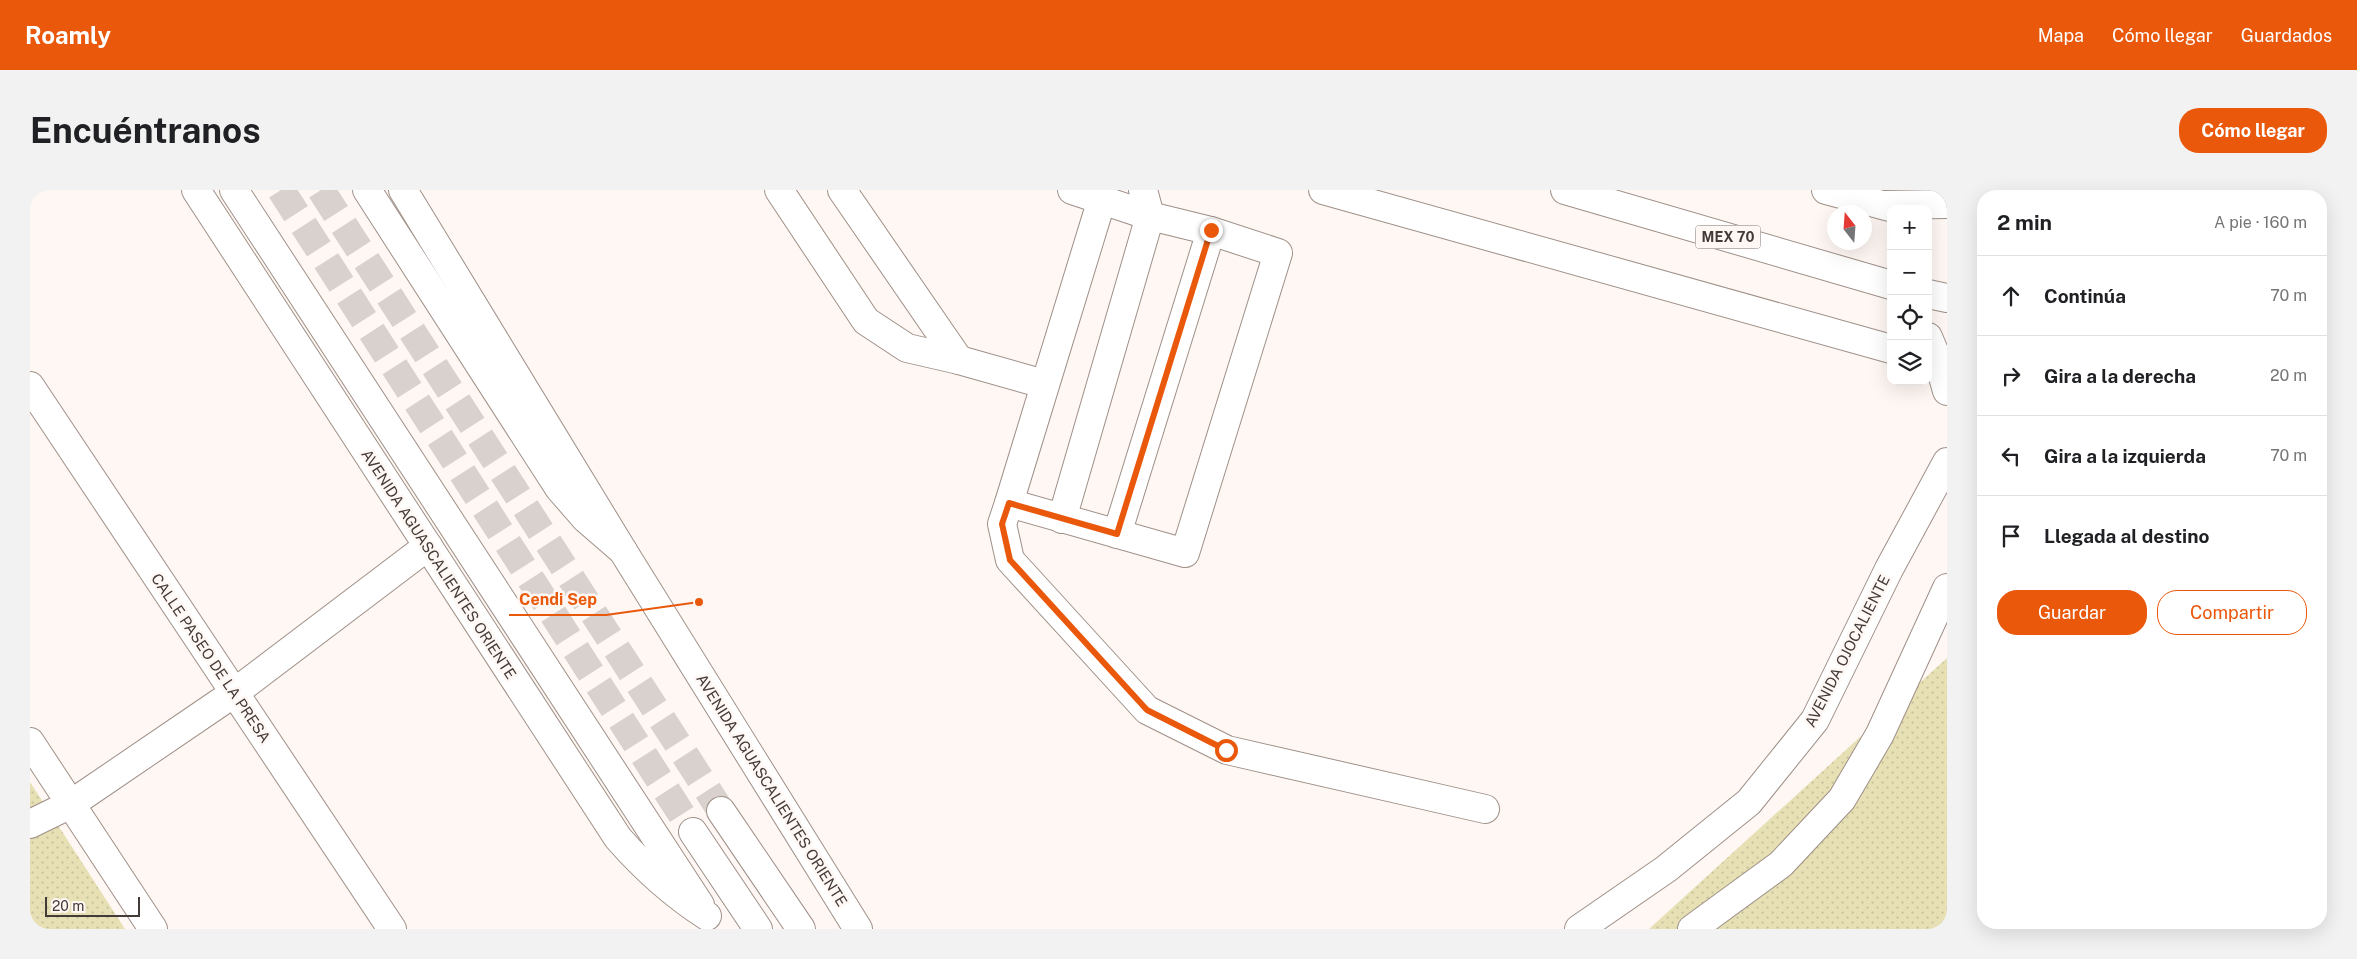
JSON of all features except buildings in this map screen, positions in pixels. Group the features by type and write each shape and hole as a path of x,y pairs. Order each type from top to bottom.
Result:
{"street":[{"name":"AVENIDA AGUASCALIENTES ORIENTE","path":"196,190 618,838 663,885 712,922"},
{"name":"AVENIDA AGUASCALIENTES ORIENTE","path":"234,190 712,922"},
{"path":"367,190 559,488 586,519 623,551"},
{"name":"AVENIDA AGUASCALIENTES ORIENTE","path":"402,190 858,929"},
{"path":"779,190 866,321 907,348 959,360 1044,384"},
{"path":"842,190 959,360"},
{"path":"1009,503 1185,554 1278,253 1211,230 1150,216 1072,190"},
{"path":"1062,519 1150,216 1143,190"},
{"path":"1323,190 1887,348"},
{"name":"MEX 70","path":"1565,190 1887,284"},
{"path":"1826,190 1887,206"},
{"path":"1102,199 1002,524 1010,560 1147,710 1226,750 1485,809"},
{"path":"1928,205 1947,204"},
{"path":"1932,218 1947,221"},
{"path":"1117,534 1211,230"},
{"path":"1932,295 1947,298"},
{"path":"1929,340 1934,361 1947,391"},
{"name":"CALLE PASEO DE LA PRESA","path":"30,386 392,929"},
{"name":"AVENIDA OJOCALIENTE","path":"1579,929 1666,869 1749,802 1815,720 1889,568 1947,462"},
{"path":"30,824 71,804 234,693 428,546"},
{"path":"1692,929 1781,864 1842,799 1880,734 1944,602"},
{"path":"30,742 153,929"},
{"path":"721,811 802,929"},
{"path":"693,832 758,929"}],"shaded area":[{"path":"1947,658 1947,929 1649,929"},
{"path":"30,782 125,929 30,929"}],"tunnel":[{"path":"281,190 693,832"},
{"path":"321,190 721,811"}],"place":[{"name":"Cendi Sep","path":"699,602"}],"route":[{"path":"1211,230 1117,534 1009,503 1002,524 1010,560 1147,710 1226,750"}]}
